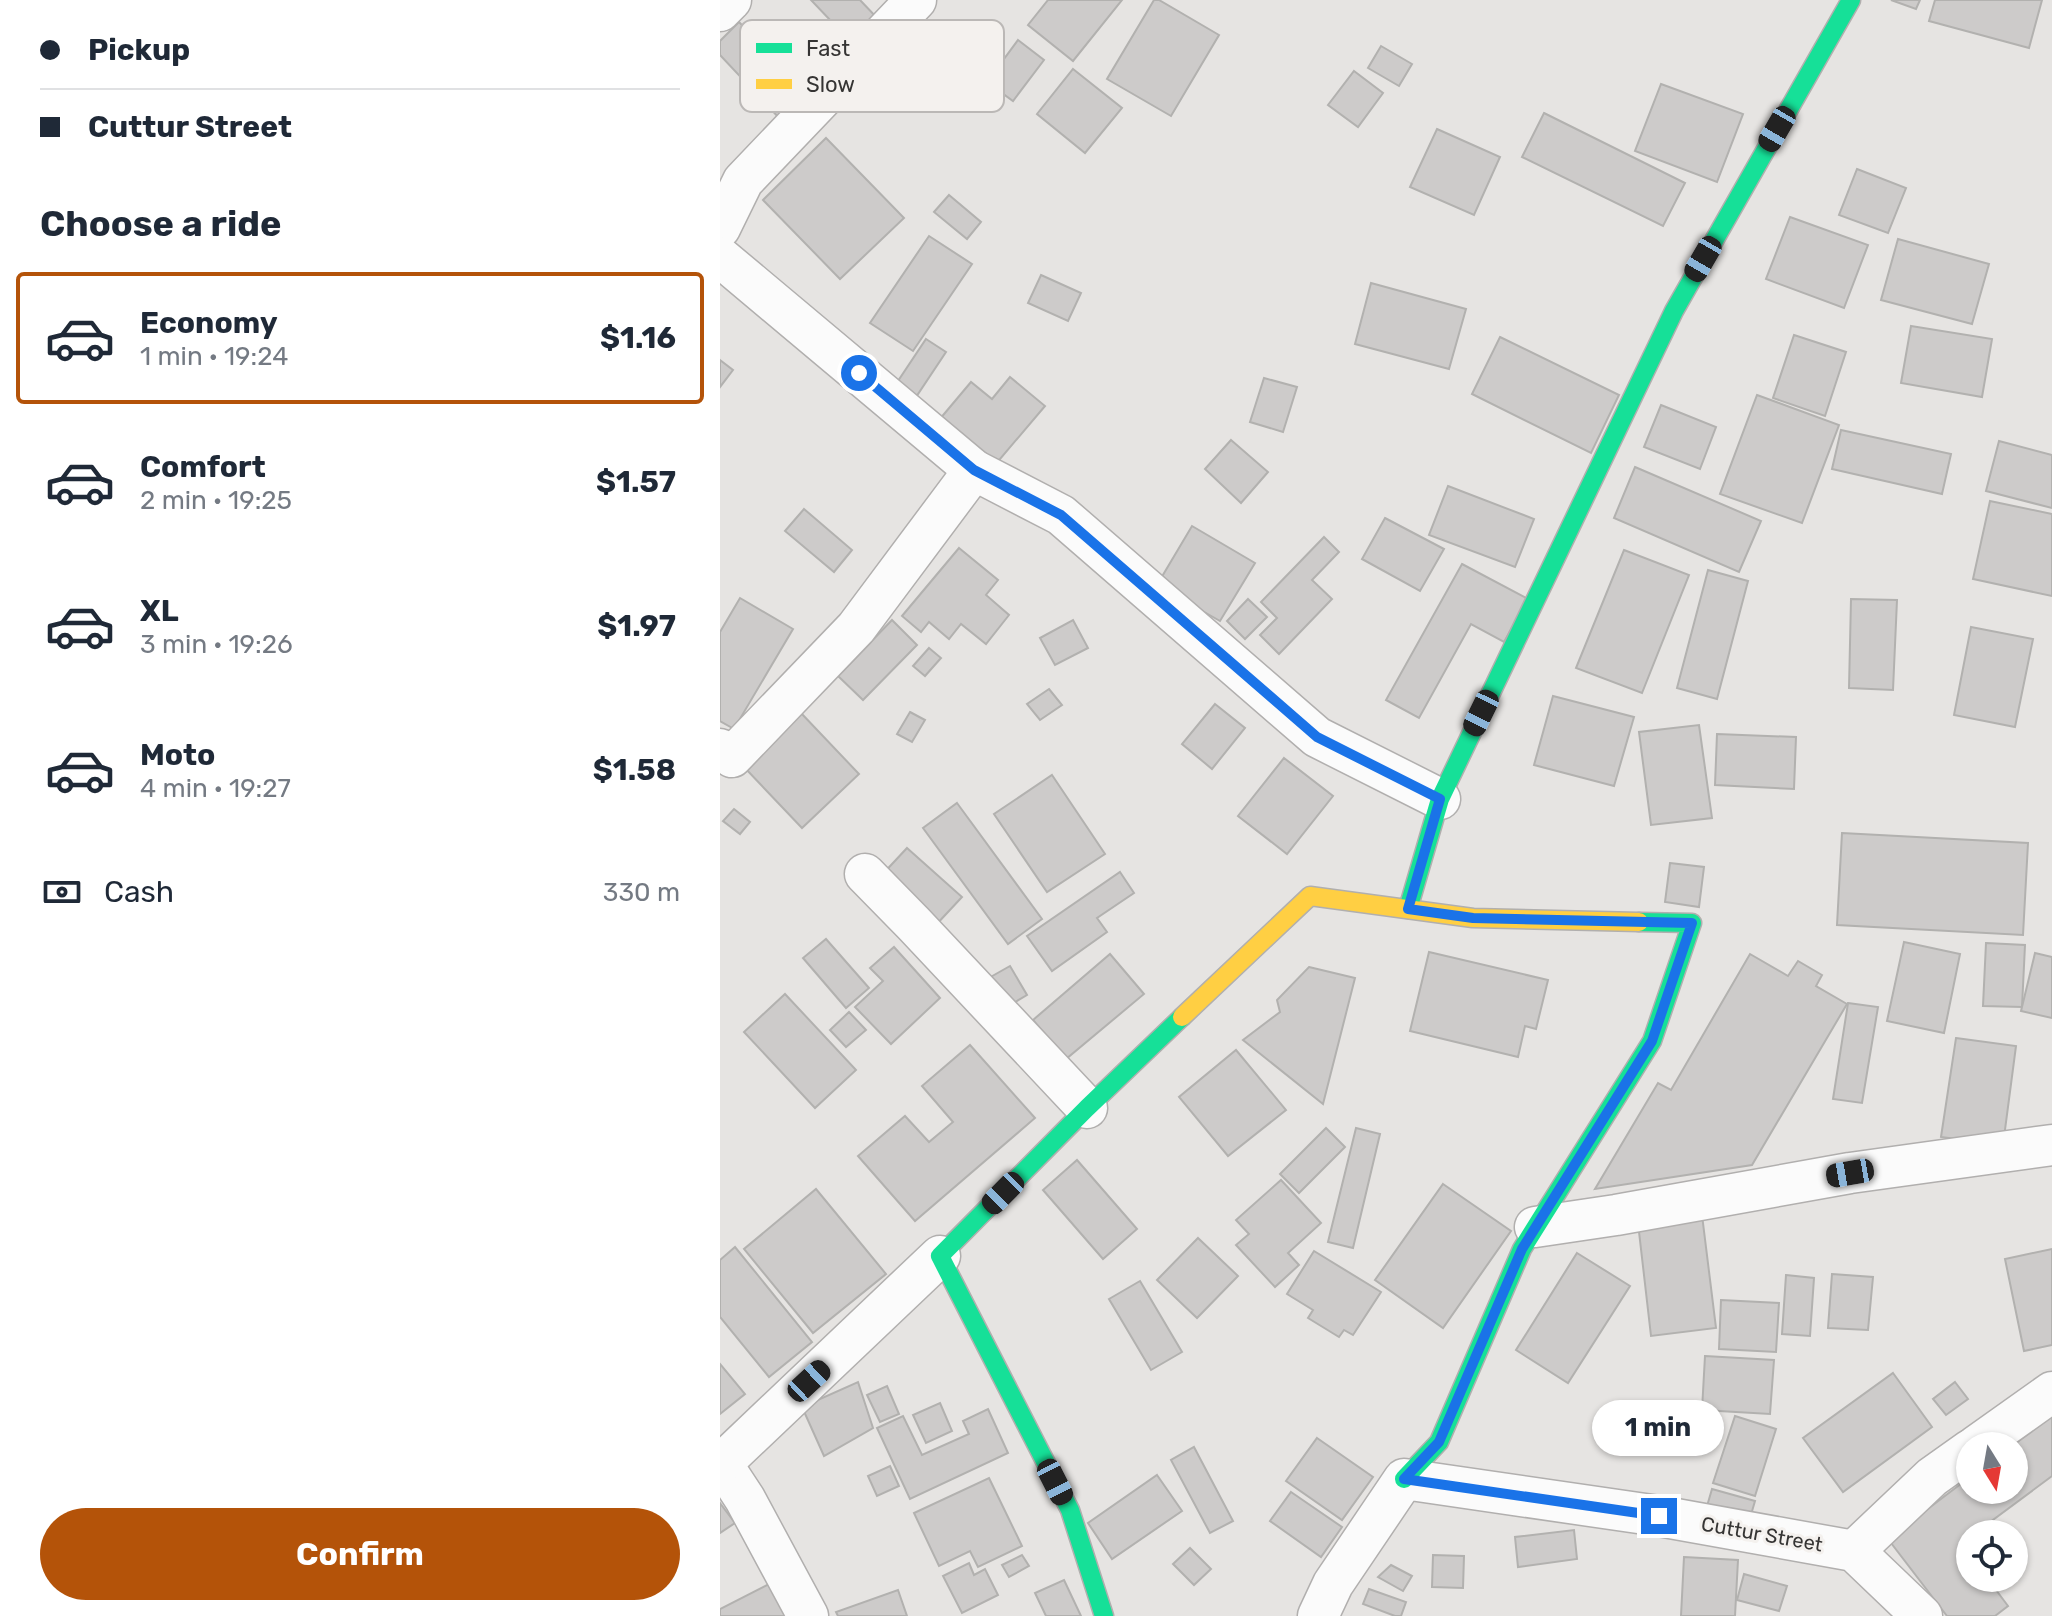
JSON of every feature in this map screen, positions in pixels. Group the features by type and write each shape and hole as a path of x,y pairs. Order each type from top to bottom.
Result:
{"street":[{"path":"720,11 731,0"},
{"path":"897,20 916,0"},
{"path":"1408,909 1440,799 1674,311 1851,0"},
{"path":"720,228 743,181 809,112"},
{"path":"720,257 974,470 1061,515 1317,737 1440,799"},
{"path":"720,749 732,757 856,628 974,470"},
{"path":"865,874 1087,1108"},
{"path":"808,1616 745,1499 721,1464 1310,896 1473,918 1692,923 1652,1041 1522,1249 1439,1442 1404,1479 1333,1584 1318,1616"},
{"path":"1535,1227 1850,1173 2052,1145"},
{"path":"940,1256 1070,1510 1104,1616"},
{"path":"1996,1432 2052,1392"},
{"path":"1922,1616 1854,1551 1932,1477 1956,1460"},
{"name":"Cuttur Street","path":"1404,1479 1659,1516 1854,1551"}],"building":[{"path":"811,0 860,0 879,20 830,20"},
{"path":"1048,0 1122,0 1073,61 1028,25"},
{"path":"1154,0 1219,35 1171,116 1107,79"},
{"path":"1891,0 1920,0 1916,9"},
{"path":"1935,0 2042,0 2029,48 1929,21"},
{"path":"739,22 740,76 720,55 720,41"},
{"path":"1018,40 1044,60 1013,101 1004,94 1004,59"},
{"path":"1381,46 1412,64 1399,86 1368,68"},
{"path":"1073,69 1122,108 1085,153 1037,114"},
{"path":"1354,71 1383,93 1358,127 1328,105"},
{"path":"1661,84 1743,114 1717,182 1635,151"},
{"path":"774,112 792,112 782,121"},
{"path":"1544,113 1685,183 1663,226 1522,157"},
{"path":"1437,129 1500,157 1474,215 1410,187"},
{"path":"826,138 904,218 840,279 763,200"},
{"path":"1857,169 1906,188 1888,233 1839,215"},
{"path":"949,195 981,222 967,239 934,212"},
{"path":"1790,217 1868,245 1844,308 1766,279"},
{"path":"929,236 972,264 913,351 870,323"},
{"path":"1898,239 1989,264 1972,324 1881,300"},
{"path":"1041,275 1081,293 1068,321 1028,303"},
{"path":"1371,283 1466,309 1449,369 1355,344"},
{"path":"1911,326 1992,339 1982,397 1901,383"},
{"path":"1794,335 1846,352 1825,416 1773,398"},
{"path":"1500,337 1619,395 1591,453 1472,394"},
{"path":"926,339 946,352 916,397 896,384"},
{"path":"720,360 733,370 720,387"},
{"path":"1010,377 1045,406 989,472 934,426 971,382 992,399"},
{"path":"1264,378 1297,387 1283,432 1250,422"},
{"path":"1757,395 1839,425 1802,523 1720,494"},
{"path":"1661,405 1716,427 1700,469 1644,447"},
{"path":"1841,430 1951,454 1942,494 1832,469"},
{"path":"1231,440 1268,472 1241,503 1205,469"},
{"path":"1999,441 2052,455 2052,508 1986,491"},
{"path":"1635,467 1761,521 1739,572 1614,518"},
{"path":"1448,486 1534,519 1515,567 1429,535"},
{"path":"1990,501 2052,514 2052,596 1973,579"},
{"path":"804,509 852,550 834,572 785,531"},
{"path":"1385,518 1444,549 1420,591 1362,559"},
{"path":"1192,526 1255,563 1220,621 1157,585"},
{"path":"1324,537 1339,552 1312,580 1332,599 1279,654 1260,635 1277,618 1261,602"},
{"path":"959,548 998,580 986,595 1009,615 986,644 961,624 949,639 929,622 921,632 902,616"},
{"path":"1624,550 1689,575 1642,693 1576,668"},
{"path":"1462,564 1528,599 1504,642 1471,624 1419,718 1386,700"},
{"path":"1708,570 1748,581 1717,699 1677,688"},
{"path":"740,598 793,629 734,729 720,721 720,632"},
{"path":"1248,599 1267,617 1245,639 1227,621"},
{"path":"1851,599 1897,600 1893,690 1849,688"},
{"path":"892,620 917,645 863,700 838,676"},
{"path":"1073,620 1088,648 1055,665 1040,638"},
{"path":"1971,627 2033,639 2015,727 1954,715"},
{"path":"929,648 941,658 925,676 913,666"},
{"path":"1049,689 1062,705 1040,720 1027,704"},
{"path":"1553,696 1634,717 1614,786 1534,765"},
{"path":"1215,704 1245,728 1212,769 1182,744"},
{"path":"910,712 925,720 912,742 897,734"},
{"path":"801,713 859,774 802,828 744,767"},
{"path":"1699,725 1712,818 1651,825 1639,732"},
{"path":"1717,734 1796,737 1794,789 1715,785"},
{"path":"1284,758 1333,796 1287,854 1238,816"},
{"path":"1052,775 1105,854 1047,892 994,814"},
{"path":"957,803 1042,919 1008,944 923,828"},
{"path":"734,809 750,822 740,834 723,821"},
{"path":"1842,833 2028,843 2023,935 1837,925"},
{"path":"907,848 962,897 934,927 879,878"},
{"path":"1670,863 1704,867 1699,907 1665,902"},
{"path":"1120,872 1134,893 1097,918 1107,932 1052,971 1027,936"},
{"path":"826,939 869,988 846,1008 803,958"},
{"path":"1904,942 1960,954 1944,1033 1887,1021"},
{"path":"1986,943 2025,945 2022,1007 1983,1006"},
{"path":"894,947 940,998 891,1044 855,1007 883,981 870,968"},
{"path":"1429,952 1548,980 1536,1029 1525,1026 1518,1057 1410,1031"},
{"path":"2035,953 2052,957 2052,1018 2021,1011"},
{"path":"1110,954 1144,994 1066,1059 1033,1020"},
{"path":"1750,954 1788,976 1798,961 1822,975 1816,986 1847,1004 1752,1165 1595,1189 1658,1083 1671,1090"},
{"path":"1010,966 1027,995 1005,1008 987,979"},
{"path":"1309,967 1355,978 1323,1104 1243,1040 1280,1012 1277,1000"},
{"path":"785,994 856,1070 815,1108 744,1032"},
{"path":"1848,1003 1878,1007 1862,1103 1833,1099"},
{"path":"849,1012 866,1030 846,1047 830,1030"},
{"path":"1956,1038 2016,1046 2003,1145 1941,1137"},
{"path":"970,1045 1035,1118 915,1221 858,1156 905,1116 929,1142 953,1122 922,1086"},
{"path":"1236,1050 1286,1110 1228,1156 1179,1097"},
{"path":"1326,1128 1345,1147 1299,1193 1280,1174"},
{"path":"1356,1128 1380,1134 1353,1248 1328,1242"},
{"path":"1077,1160 1137,1229 1103,1259 1043,1190"},
{"path":"1281,1180 1321,1223 1288,1253 1299,1265 1275,1287 1236,1245 1249,1234 1236,1220"},
{"path":"1443,1184 1511,1231 1443,1328 1375,1280"},
{"path":"816,1189 886,1274 813,1333 744,1249"},
{"path":"1702,1215 1716,1328 1651,1336 1638,1223"},
{"path":"1198,1238 1238,1276 1197,1318 1157,1280"},
{"path":"735,1247 812,1342 769,1377 720,1317 720,1260"},
{"path":"2052,1249 2052,1345 2024,1351 2005,1259"},
{"path":"1314,1251 1381,1292 1353,1335 1344,1330 1339,1337 1308,1318 1313,1310 1287,1294"},
{"path":"1577,1253 1630,1286 1568,1383 1516,1350"},
{"path":"1832,1274 1873,1277 1868,1330 1828,1328"},
{"path":"1786,1275 1814,1278 1810,1336 1782,1334"},
{"path":"1140,1281 1182,1352 1151,1370 1109,1299"},
{"path":"1721,1300 1779,1303 1776,1352 1719,1349"},
{"path":"1705,1356 1774,1360 1770,1414 1702,1410"},
{"path":"720,1364 745,1394 720,1414"},
{"path":"1893,1373 1932,1427 1843,1492 1803,1438"},
{"path":"858,1382 873,1428 824,1456 802,1407"},
{"path":"1955,1382 1968,1399 1946,1415 1933,1399"},
{"path":"887,1386 899,1414 880,1422 867,1395"},
{"path":"940,1403 952,1431 926,1443 913,1415"},
{"path":"988,1409 1008,1453 910,1499 877,1428 903,1416 922,1455 969,1434 963,1421"},
{"path":"1735,1416 1776,1429 1755,1496 1713,1483"},
{"path":"2052,1416 2052,1476 2028,1494 2028,1434"},
{"path":"1317,1438 1373,1477 1342,1520 1286,1481"},
{"path":"1194,1447 1233,1521 1210,1533 1171,1460"},
{"path":"890,1466 899,1486 877,1496 868,1476"},
{"path":"1157,1475 1182,1511 1112,1559 1088,1523"},
{"path":"989,1478 1022,1546 978,1567 970,1551 939,1566 914,1513"},
{"path":"1956,1488 1956,1504 2014,1504 1993,1520 1956,1520 1956,1592 1998,1592 2008,1606 1995,1616 1947,1616 1888,1539"},
{"path":"1712,1489 1755,1501 1748,1525 1705,1513"},
{"path":"1291,1492 1342,1527 1321,1557 1270,1521"},
{"path":"720,1503 735,1523 720,1533"},
{"path":"1574,1530 1577,1559 1518,1567 1515,1537"},
{"path":"1190,1548 1211,1569 1194,1585 1173,1564"},
{"path":"1022,1555 1029,1566 1009,1577 1002,1565"},
{"path":"1433,1555 1464,1556 1463,1588 1432,1587"},
{"path":"1684,1557 1738,1560 1735,1616 1681,1616"},
{"path":"969,1563 974,1575 985,1569 998,1595 962,1613 943,1576"},
{"path":"1391,1565 1412,1576 1403,1591 1378,1577"},
{"path":"1744,1574 1787,1586 1779,1611 1737,1600"},
{"path":"1064,1580 1081,1616 1046,1616 1035,1593"},
{"path":"771,1583 787,1616 720,1616 720,1609"},
{"path":"1369,1589 1406,1602 1401,1616 1363,1604"},
{"path":"898,1590 907,1616 838,1616 836,1612"}],"traffic: fast":[{"path":"1408,909 1440,799 1674,311 1851,0"},
{"path":"1404,1479 1439,1442 1522,1249 1652,1041 1692,923 1639,922"},
{"path":"1104,1616 1070,1510 940,1256 1182,1017"}],"traffic: slow":[{"path":"1182,1017 1310,896 1473,918 1639,922"}],"route":[{"path":"859,373 974,470 1061,515 1317,737 1440,799 1408,909 1473,918 1692,923 1652,1041 1522,1249 1439,1442 1404,1479 1659,1516"}]}
